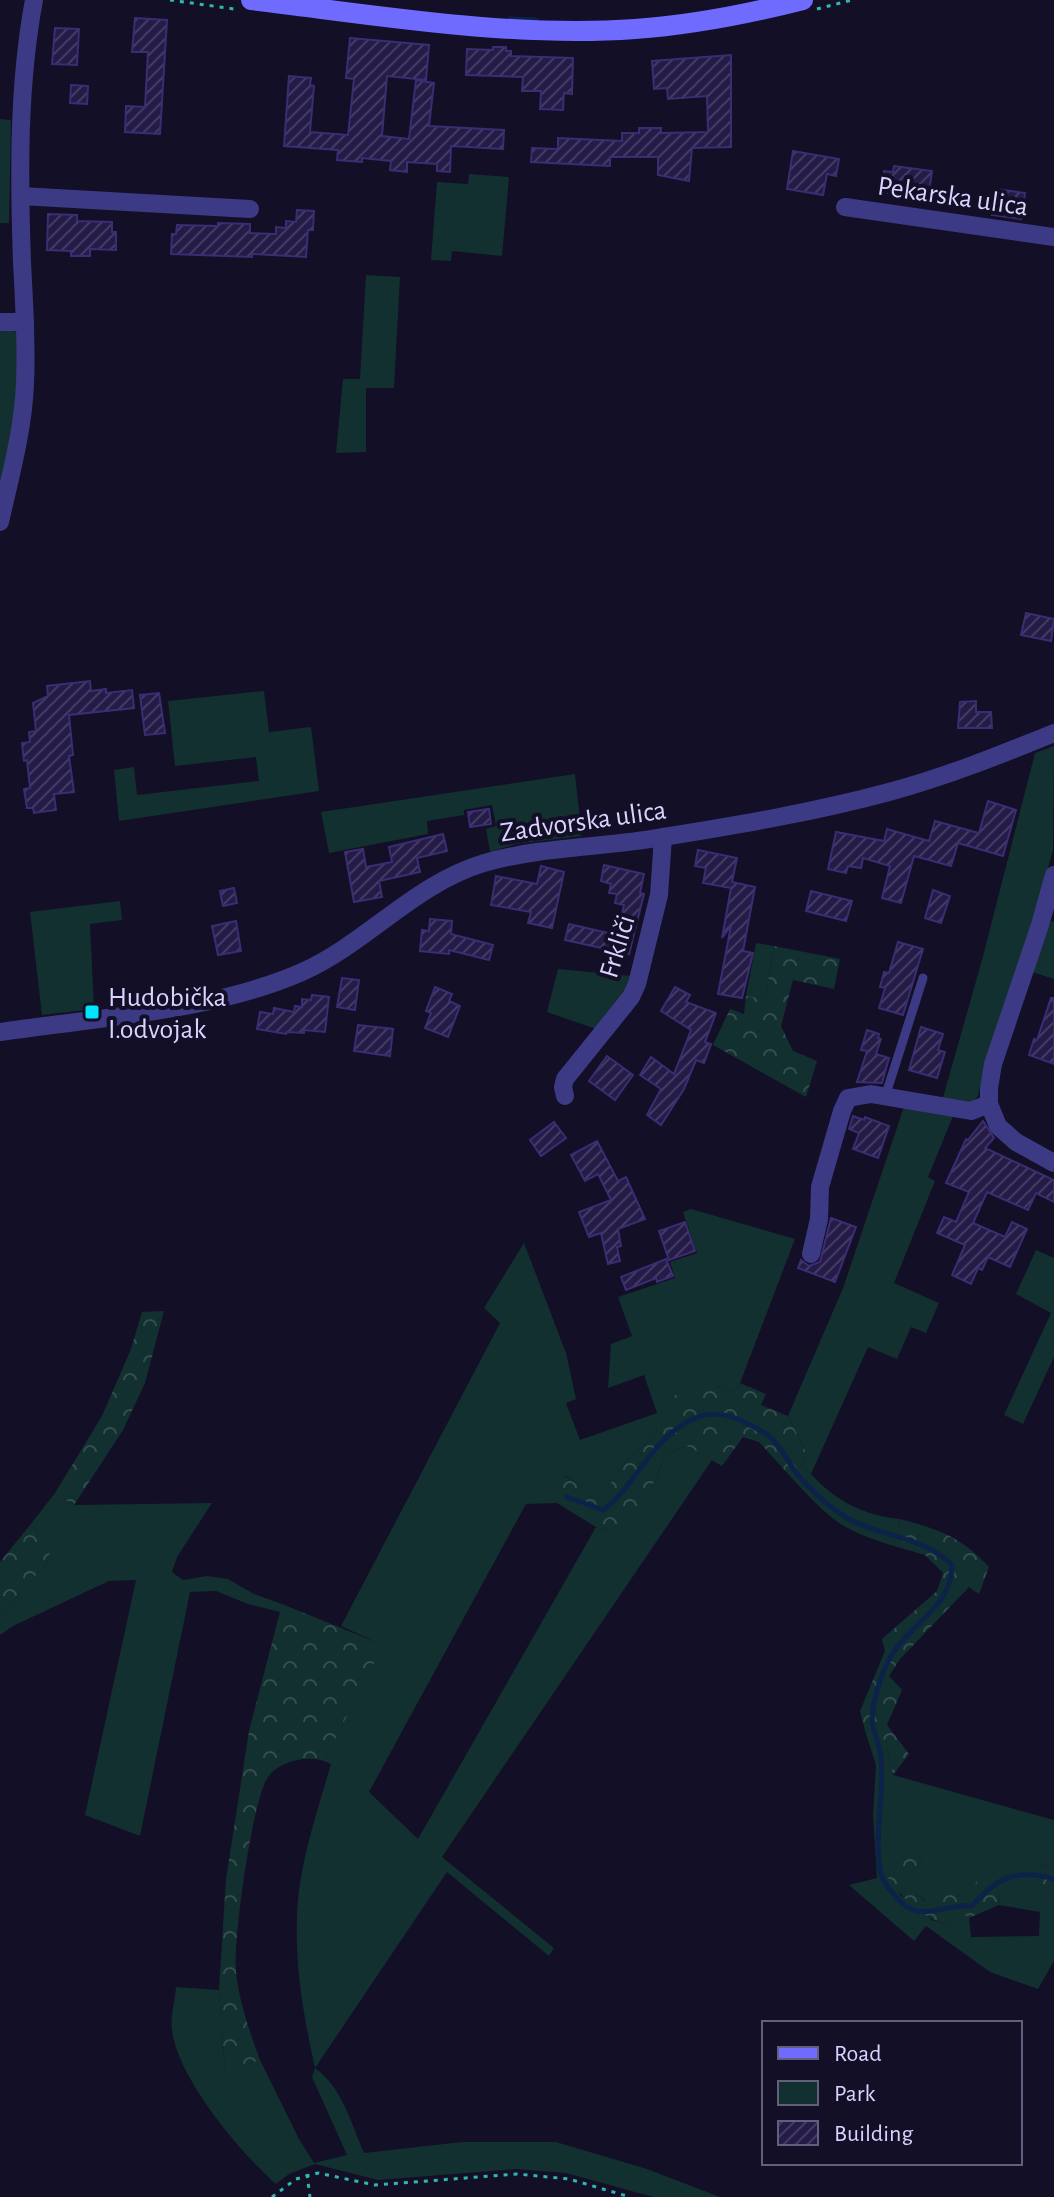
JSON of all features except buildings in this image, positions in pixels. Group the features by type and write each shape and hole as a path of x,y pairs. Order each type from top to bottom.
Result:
{"main road":[{"path":"251,0 437,23 534,29 634,29 745,14 803,0"}],"street":[{"path":"0,522 20,430 25,388 21,196 23,98 34,0"},
{"path":"21,196 250,209"},
{"name":"Pekarska ulica","path":"845,207 1054,237"},
{"path":"0,322 25,322"},
{"name":"Zadvorska ulica","path":"0,1032 200,1003 306,970 457,872 526,853 663,837 834,806 1004,754 1054,733"},
{"name":"Frkliči","path":"565,1096 565,1079 631,997 637,984 659,895 663,837"},
{"path":"1054,875 993,1064 989,1104 998,1126 1016,1142 1054,1163"},
{"path":"811,1254 819,1219 820,1187 848,1098 856,1095 885,1097 971,1111 989,1104"}],"lane":[{"path":"885,1097 923,978"}],"path":[{"path":"307,2174 310,2197"},
{"path":"272,2197 307,2174 329,2174 375,2185 517,2174 569,2179 630,2197"}],"green space":[{"path":"0,119 11,120 9,223 0,223"},
{"path":"469,174 509,177 502,256 452,251 451,261 431,260 437,182 468,184"},
{"path":"366,275 400,277 394,388 366,388 366,452 336,453 343,379 360,379"},
{"path":"0,329 14,329 21,363 17,410 0,495"},
{"path":"264,691 269,732 311,727 319,791 119,821 114,770 134,767 137,795 259,781 256,757 175,766 168,701"},
{"path":"1054,746 1053,850 1032,927 985,1062 978,1096 972,1103 942,1101 1035,753"},
{"path":"575,774 582,836 516,844 490,852 486,829 496,826 492,805 464,810 464,815 427,821 428,834 329,853 321,812"},
{"path":"120,901 122,920 90,924 94,1009 42,1015 30,912"},
{"path":"1051,921 1054,922 1054,979 1032,972"},
{"path":"756,943 774,946 765,999 746,996"},
{"path":"774,946 840,959 834,989 793,980 781,1026 793,1051 817,1061 806,1097 713,1045 730,1009 744,1014 746,996 765,999"},
{"path":"558,969 632,976 626,990 596,1029 547,1012"},
{"path":"904,1107 953,1116 928,1177 935,1181 894,1283 939,1303 926,1333 911,1327 897,1359 868,1347 811,1474 802,1466 806,1452 788,1416 843,1288"},
{"path":"691,1209 795,1239 734,1393 716,1386 658,1413 656,1435 624,1463 602,1498 565,1476 557,1503 526,1504 369,1792 418,1839 596,1527 612,1533 632,1514 645,1498 666,1454 687,1446 712,1460 442,1857 554,1948 549,1956 447,1872 315,2068 300,1979 297,1935 299,1890 331,1764 324,1761 382,1645 341,1626 500,1323 484,1308 524,1243 566,1353 576,1399 566,1403 580,1440 657,1413 644,1375 608,1388 611,1344 632,1336 618,1297 675,1278 670,1262 697,1253 683,1212"},
{"path":"1036,1250 1054,1258 1054,1357 1023,1424 1004,1415 1051,1313 1016,1294"},
{"path":"164,1311 145,1383 123,1430 74,1505 55,1493 102,1416 131,1349 142,1312"},
{"path":"740,1383 766,1394 761,1405 788,1416 806,1452 802,1466 811,1474 801,1488 759,1442 743,1437 722,1466 687,1446 666,1454 639,1508 612,1533 557,1503 564,1476 602,1497 624,1463 656,1435 657,1413 674,1396 691,1385 716,1386 734,1393"},
{"path":"811,1474 830,1492 851,1505 900,1519 894,1546 852,1531 823,1510 801,1488"},
{"path":"55,1493 74,1505 212,1503 177,1557 172,1572 183,1580 207,1576 228,1579 254,1594 282,1604 280,1612 216,1591 190,1592 140,1836 85,1815 136,1580 109,1581 0,1635 0,1615 47,1563 51,1546 30,1525"},
{"path":"900,1519 949,1536 989,1567 979,1594 969,1587 900,1659 889,1676 902,1690 887,1725 909,1754 893,1775 887,1747 878,1727 865,1731 860,1711 885,1651 882,1639 937,1591 943,1573 925,1555 894,1546"},
{"path":"30,1525 52,1546 47,1563 0,1615 0,1562"},
{"path":"282,1604 383,1645 324,1761 309,1759 286,1763 273,1771 262,1791 245,1871 236,1955 242,2005 260,2060 225,2071 219,1990 226,1879 249,1731"},
{"path":"878,1726 887,1747 893,1775 1054,1820 1054,1868 1037,1864 1031,1889 1054,1893 1054,1961 1038,1989 990,1972 926,1926 914,1941 849,1885 877,1878 873,1816 876,1765 865,1731","holes":["908,1846 922,1858 903,1883 926,1901 968,1900 1000,1890 999,1905 1040,1912 1039,1936 971,1937 969,1918 960,1910 947,1925 932,1920 899,1894"]},
{"path":"908,1845 922,1858 904,1883 925,1901 940,1880 968,1900 978,1878 998,1880 999,1905 969,1918 960,1911 947,1925 919,1911 904,1898 885,1873"},
{"path":"1037,1864 1054,1868 1054,1893 1030,1889"},
{"path":"176,1987 219,1990 225,2070 260,2060 314,2163 347,2155 312,2077 315,2068 339,2095 364,2153 462,2142 556,2142 647,2169 720,2197 653,2197 566,2173 516,2169 378,2180 315,2164 289,2174 276,2184 229,2134 185,2070 172,2030"}],"waterway":[{"path":"510,19 536,20"},
{"path":"567,1497 603,1510 620,1495 654,1450 682,1425 702,1416 724,1415 769,1436 803,1480 838,1512 866,1527 912,1541 940,1555 952,1565 950,1581 936,1606 894,1651 882,1676 874,1704 872,1722 882,1772 878,1845 881,1874 903,1904 923,1911 972,1906 998,1882 1018,1875 1054,1879"}],"place":[{"name":"Hudobička I.odvojak","path":"92,1012"}]}
